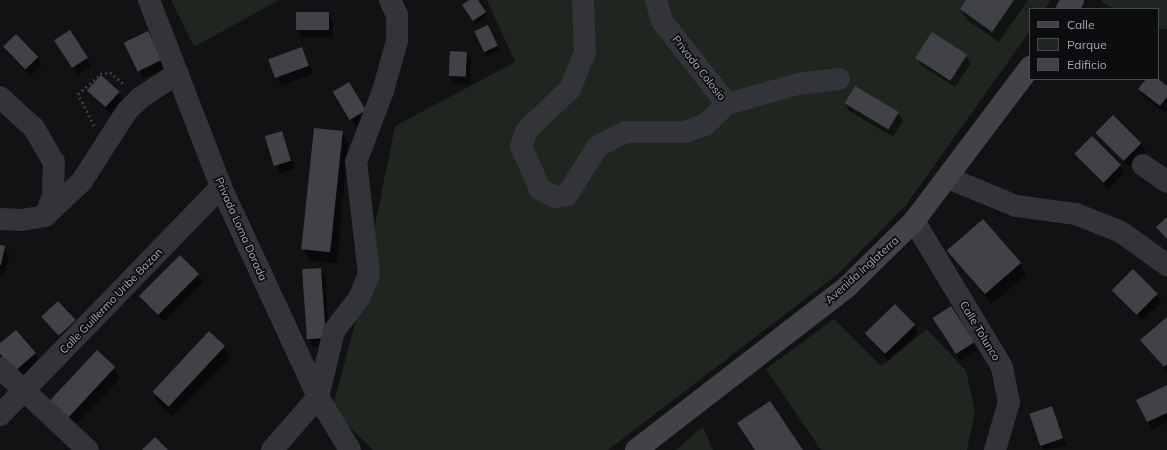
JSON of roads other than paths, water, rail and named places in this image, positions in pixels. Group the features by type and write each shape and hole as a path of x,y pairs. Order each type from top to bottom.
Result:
{"main road":[{"name":"Avenida Inglaterra","path":"636,450 847,286 914,221 948,178 1029,68"}],"street":[{"name":"Privada Loma Dorada","path":"149,0 221,187 318,397 350,450"},
{"path":"272,450 318,397 334,331 359,298 370,274 356,162 383,91 397,41 397,15 390,0"},
{"name":"Privada Colosio","path":"583,0 584,52 570,88 527,130 521,146 540,189 555,197 567,195 598,146 625,132 685,132 705,125 727,104 662,21 656,0"},
{"path":"0,219 21,220 45,216 82,181 103,145 127,111 140,98 178,73"},
{"path":"727,104 798,84 839,80"},
{"path":"0,97 34,128 54,162 53,195 45,216"},
{"path":"1143,165 1167,182"},
{"path":"948,178 1016,206 1076,214 1121,232 1167,265"},
{"name":"Calle Guillermo Uribe Bazan","path":"0,415 25,391 221,187"},
{"name":"Calle Tolunco","path":"914,221 1002,367 1009,402 995,450"},
{"path":"0,368 88,450"}]}
